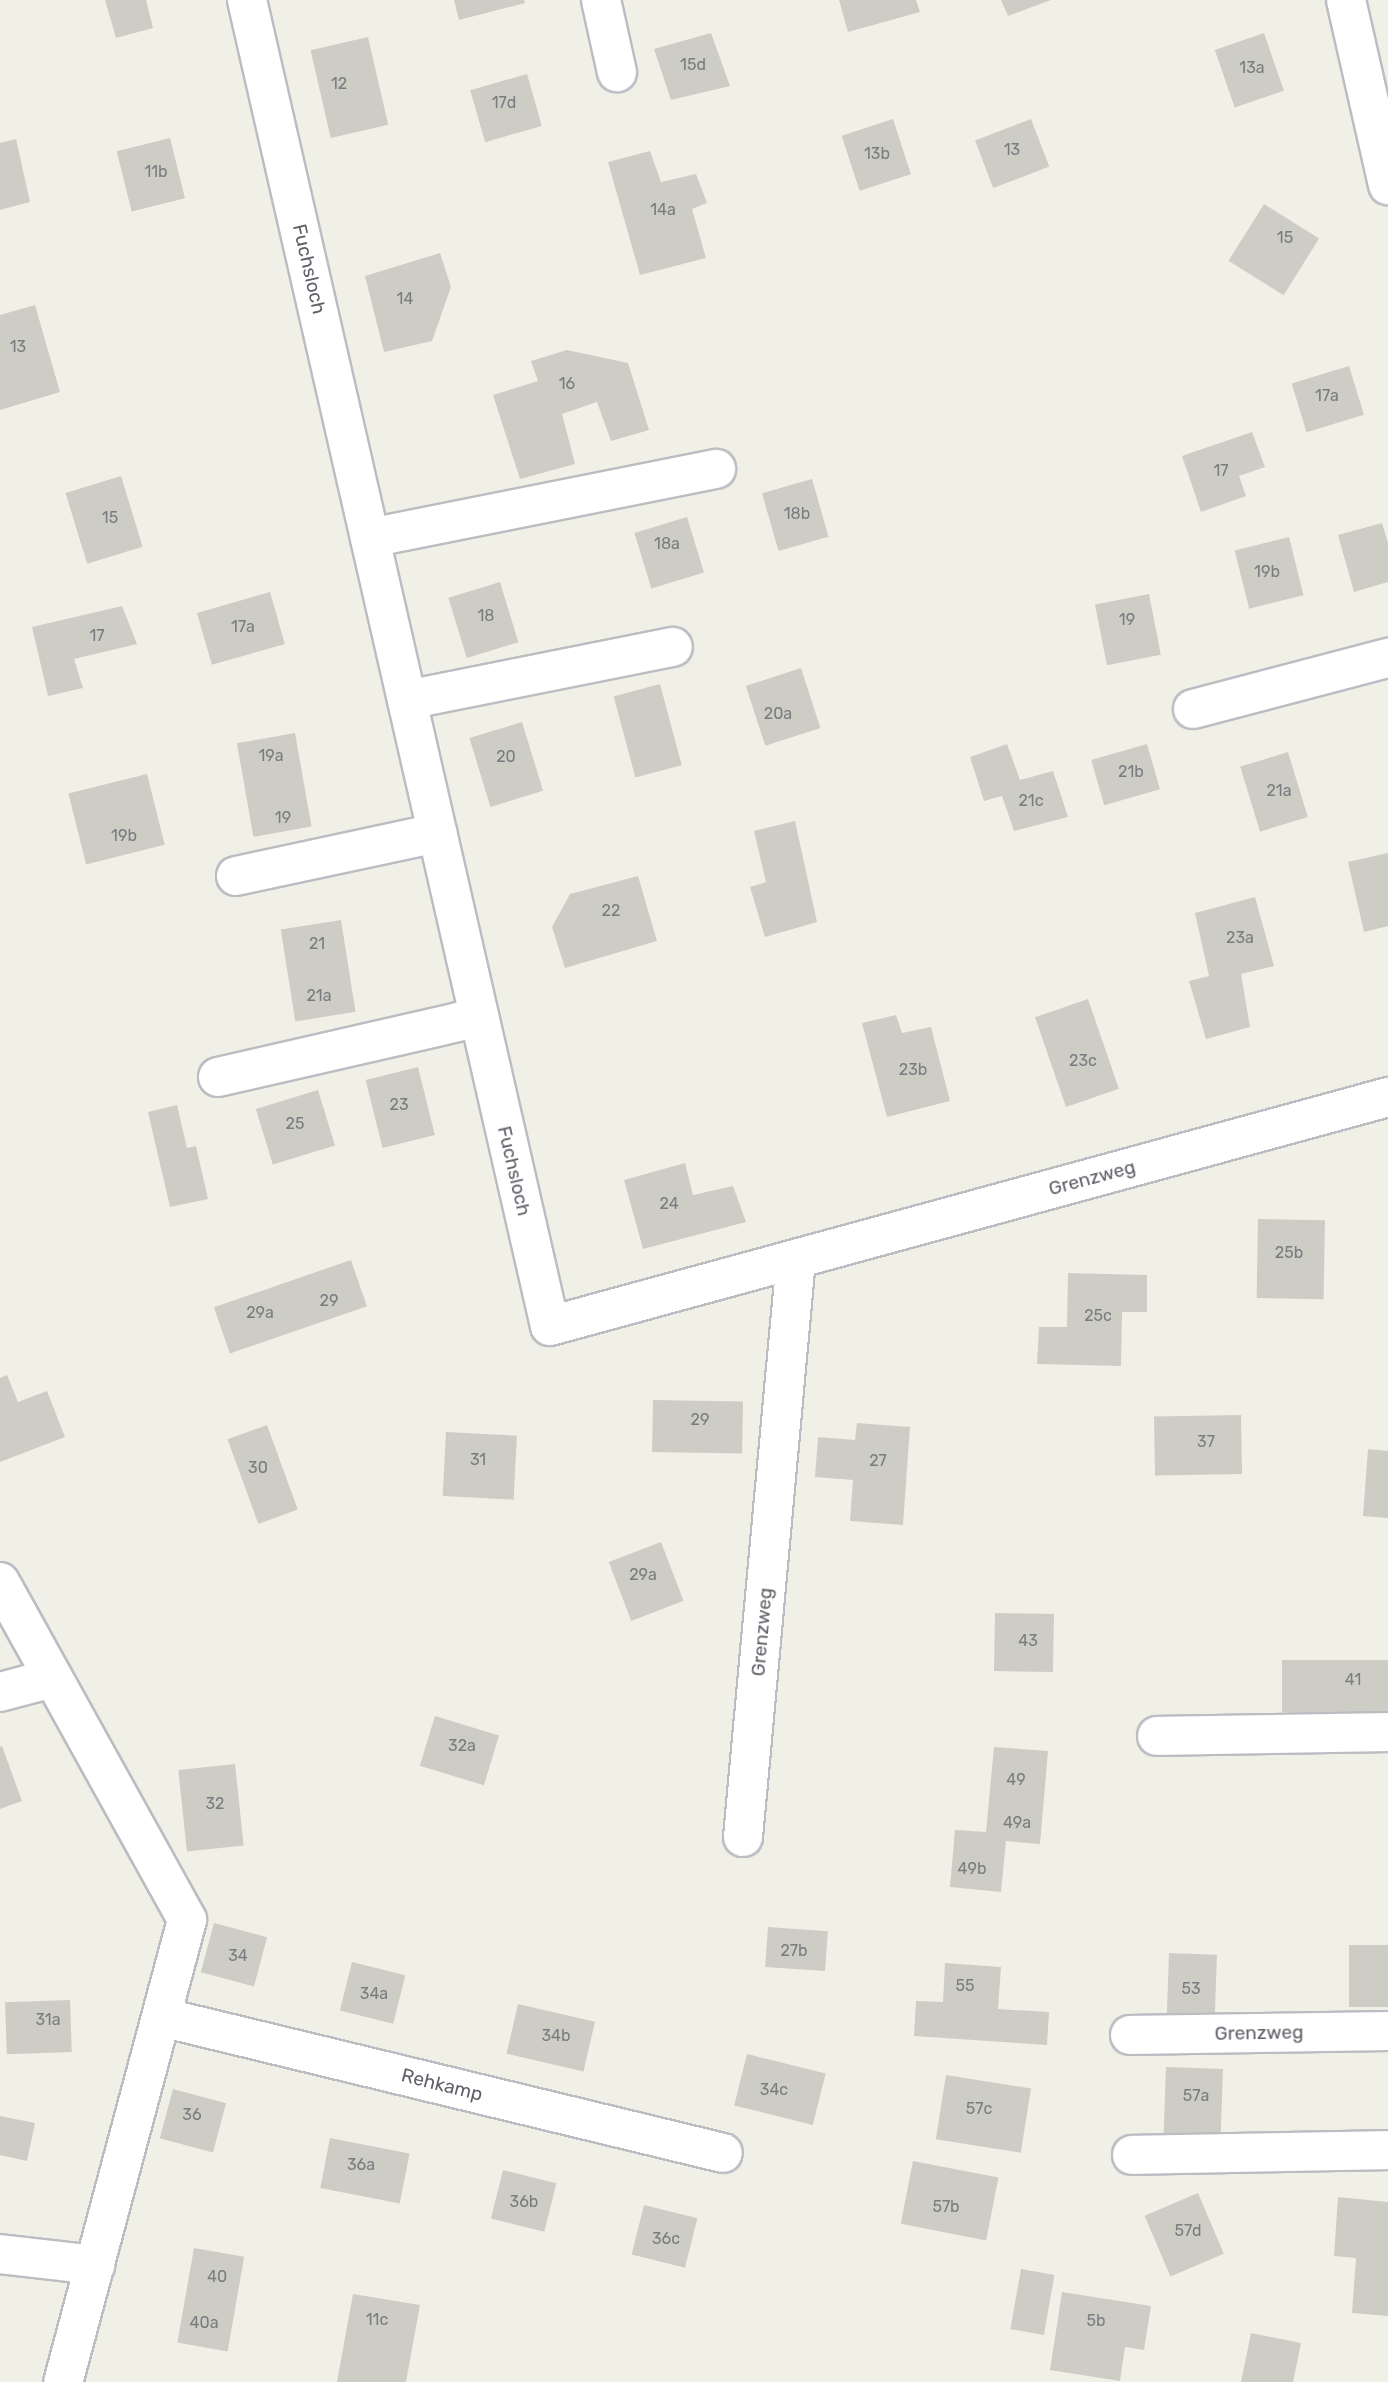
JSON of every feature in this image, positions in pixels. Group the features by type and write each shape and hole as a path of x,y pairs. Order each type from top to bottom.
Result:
{"street":[{"name":"Fuchsloch","path":"247,0 550,1326"},
{"path":"601,0 617,72"},
{"path":"1346,0 1388,185"},
{"path":"370,537 716,468"},
{"path":"407,700 673,647"},
{"path":"1193,709 1388,657"},
{"path":"236,876 437,833"},
{"path":"218,1077 479,1017"},
{"name":"Grenzweg","path":"550,1326 1388,1097"},
{"name":"Grenzweg","path":"743,1837 796,1259"},
{"path":"0,1581 187,1920 63,2382"},
{"path":"0,1692 54,1678"},
{"path":"1157,1736 1388,1732"},
{"name":"Rehkamp","path":"161,2017 723,2153"},
{"name":"Grenzweg","path":"1130,2035 1388,2031"},
{"path":"1132,2155 1388,2150"},
{"path":"0,2254 95,2265"}],"building":[{"path":"105,0 146,0 153,28 116,38"},
{"path":"454,0 524,0 525,3 459,20"},
{"path":"839,0 916,0 920,12 848,32"},
{"path":"1001,0 1051,0 1008,16"},
{"path":"711,33 730,86 671,100 654,49"},
{"path":"1264,33 1284,91 1235,108 1215,50"},
{"path":"368,37 388,125 331,138 311,50"},
{"path":"527,74 542,126 485,142 470,90"},
{"path":"893,119 911,174 860,191 842,136"},
{"path":"1031,119 1049,167 993,188 975,141"},
{"path":"170,138 185,198 132,211 117,151"},
{"path":"16,139 30,202 0,210 0,143"},
{"path":"650,151 661,182 696,174 707,203 692,209 706,258 640,275 608,162"},
{"path":"1264,204 1319,238 1284,295 1228,261"},
{"path":"440,253 451,287 432,341 384,352 365,276"},
{"path":"35,305 60,392 0,410 0,315"},
{"path":"567,350 628,363 649,430 611,441 597,402 562,414 575,464 520,479 493,395 538,381 531,361"},
{"path":"1349,366 1364,415 1307,432 1292,384"},
{"path":"1252,432 1265,467 1239,476 1246,496 1201,512 1182,456"},
{"path":"121,476 143,547 87,564 66,493"},
{"path":"812,479 829,537 779,551 762,493"},
{"path":"687,517 704,572 651,589 634,533"},
{"path":"1382,523 1388,543 1388,582 1354,592 1338,535"},
{"path":"1289,537 1304,595 1249,609 1235,551"},
{"path":"500,582 518,642 467,658 448,598"},
{"path":"270,592 285,644 212,665 197,613"},
{"path":"1149,594 1161,655 1107,665 1095,604"},
{"path":"122,606 137,644 74,659 83,688 48,696 32,627"},
{"path":"801,668 820,728 765,746 746,686"},
{"path":"660,684 682,765 635,778 614,696"},
{"path":"522,722 543,791 490,807 469,738"},
{"path":"295,733 311,827 253,837 237,743"},
{"path":"1007,744 1020,780 1053,771 1068,817 1014,831 1002,796 984,801 970,757"},
{"path":"1147,744 1160,789 1104,805 1091,760"},
{"path":"1288,752 1308,817 1260,832 1240,767"},
{"path":"147,774 165,845 86,864 68,794"},
{"path":"795,821 817,922 765,937 750,887 766,882 754,831"},
{"path":"1388,853 1388,926 1364,932 1348,862"},
{"path":"638,876 657,941 565,968 552,927 570,894"},
{"path":"1255,897 1274,966 1241,974 1250,1027 1206,1039 1189,981 1209,976 1195,913"},
{"path":"341,920 356,1012 295,1021 281,930"},
{"path":"1088,999 1119,1089 1066,1107 1035,1017"},
{"path":"896,1015 902,1033 931,1027 950,1101 887,1117 862,1023"},
{"path":"418,1067 435,1135 383,1148 366,1080"},
{"path":"318,1090 335,1145 273,1164 256,1109"},
{"path":"177,1105 187,1148 196,1146 208,1199 170,1207 148,1112"},
{"path":"685,1163 693,1195 733,1186 746,1222 643,1249 624,1180"},
{"path":"1258,1219 1325,1220 1324,1299 1257,1298"},
{"path":"351,1260 367,1306 230,1354 214,1307"},
{"path":"1068,1273 1147,1275 1147,1312 1122,1312 1121,1366 1037,1364 1039,1327 1067,1327"},
{"path":"7,1375 18,1402 47,1391 65,1437 0,1462 0,1378"},
{"path":"653,1400 743,1402 742,1454 652,1452"},
{"path":"1241,1415 1242,1474 1155,1476 1154,1417"},
{"path":"857,1423 910,1427 903,1525 850,1521 853,1480 815,1477 818,1437 855,1440"},
{"path":"267,1425 298,1510 258,1524 228,1439"},
{"path":"446,1432 517,1436 514,1500 443,1496"},
{"path":"1368,1449 1388,1451 1388,1518 1363,1516"},
{"path":"661,1542 684,1601 631,1621 609,1562"},
{"path":"995,1613 1054,1614 1053,1672 994,1671"},
{"path":"1282,1660 1388,1660 1388,1712 1282,1712"},
{"path":"435,1716 499,1736 484,1785 420,1766"},
{"path":"2,1746 22,1801 0,1809 0,1747"},
{"path":"994,1747 1048,1751 1040,1844 1006,1841 1001,1892 950,1887 955,1830 986,1832"},
{"path":"235,1764 244,1846 187,1852 178,1770"},
{"path":"214,1923 267,1937 254,1986 201,1972"},
{"path":"768,1927 828,1931 825,1971 765,1967"},
{"path":"1349,1945 1388,1945 1388,2007 1349,2007"},
{"path":"1169,1953 1217,1955 1215,2020 1167,2018"},
{"path":"352,1962 405,1975 393,2024 340,2011"},
{"path":"945,1963 1001,1967 998,2009 1049,2012 1047,2045 914,2036 916,2001 943,2002"},
{"path":"70,2000 72,2052 7,2054 5,2002"},
{"path":"518,2004 595,2022 584,2071 507,2054"},
{"path":"747,2054 826,2074 813,2125 734,2105"},
{"path":"1166,2067 1223,2069 1221,2139 1164,2137"},
{"path":"946,2075 1031,2088 1021,2153 936,2139"},
{"path":"173,2089 226,2103 213,2152 160,2138"},
{"path":"0,2116 35,2123 27,2161 0,2155"},
{"path":"330,2138 410,2153 400,2204 320,2188"},
{"path":"913,2161 998,2178 986,2240 901,2224"},
{"path":"503,2170 556,2183 544,2232 491,2219"},
{"path":"1198,2193 1224,2254 1170,2276 1145,2216"},
{"path":"1338,2197 1388,2202 1388,2316 1352,2313 1356,2258 1334,2256"},
{"path":"644,2205 697,2218 685,2268 632,2254"},
{"path":"194,2248 244,2257 228,2351 177,2343"},
{"path":"1021,2269 1054,2275 1044,2335 1010,2329"},
{"path":"1062,2292 1151,2306 1144,2350 1125,2347 1120,2381 1050,2370"},
{"path":"353,2294 420,2305 406,2382 337,2382"},
{"path":"1251,2333 1301,2343 1293,2382 1241,2382"}]}
